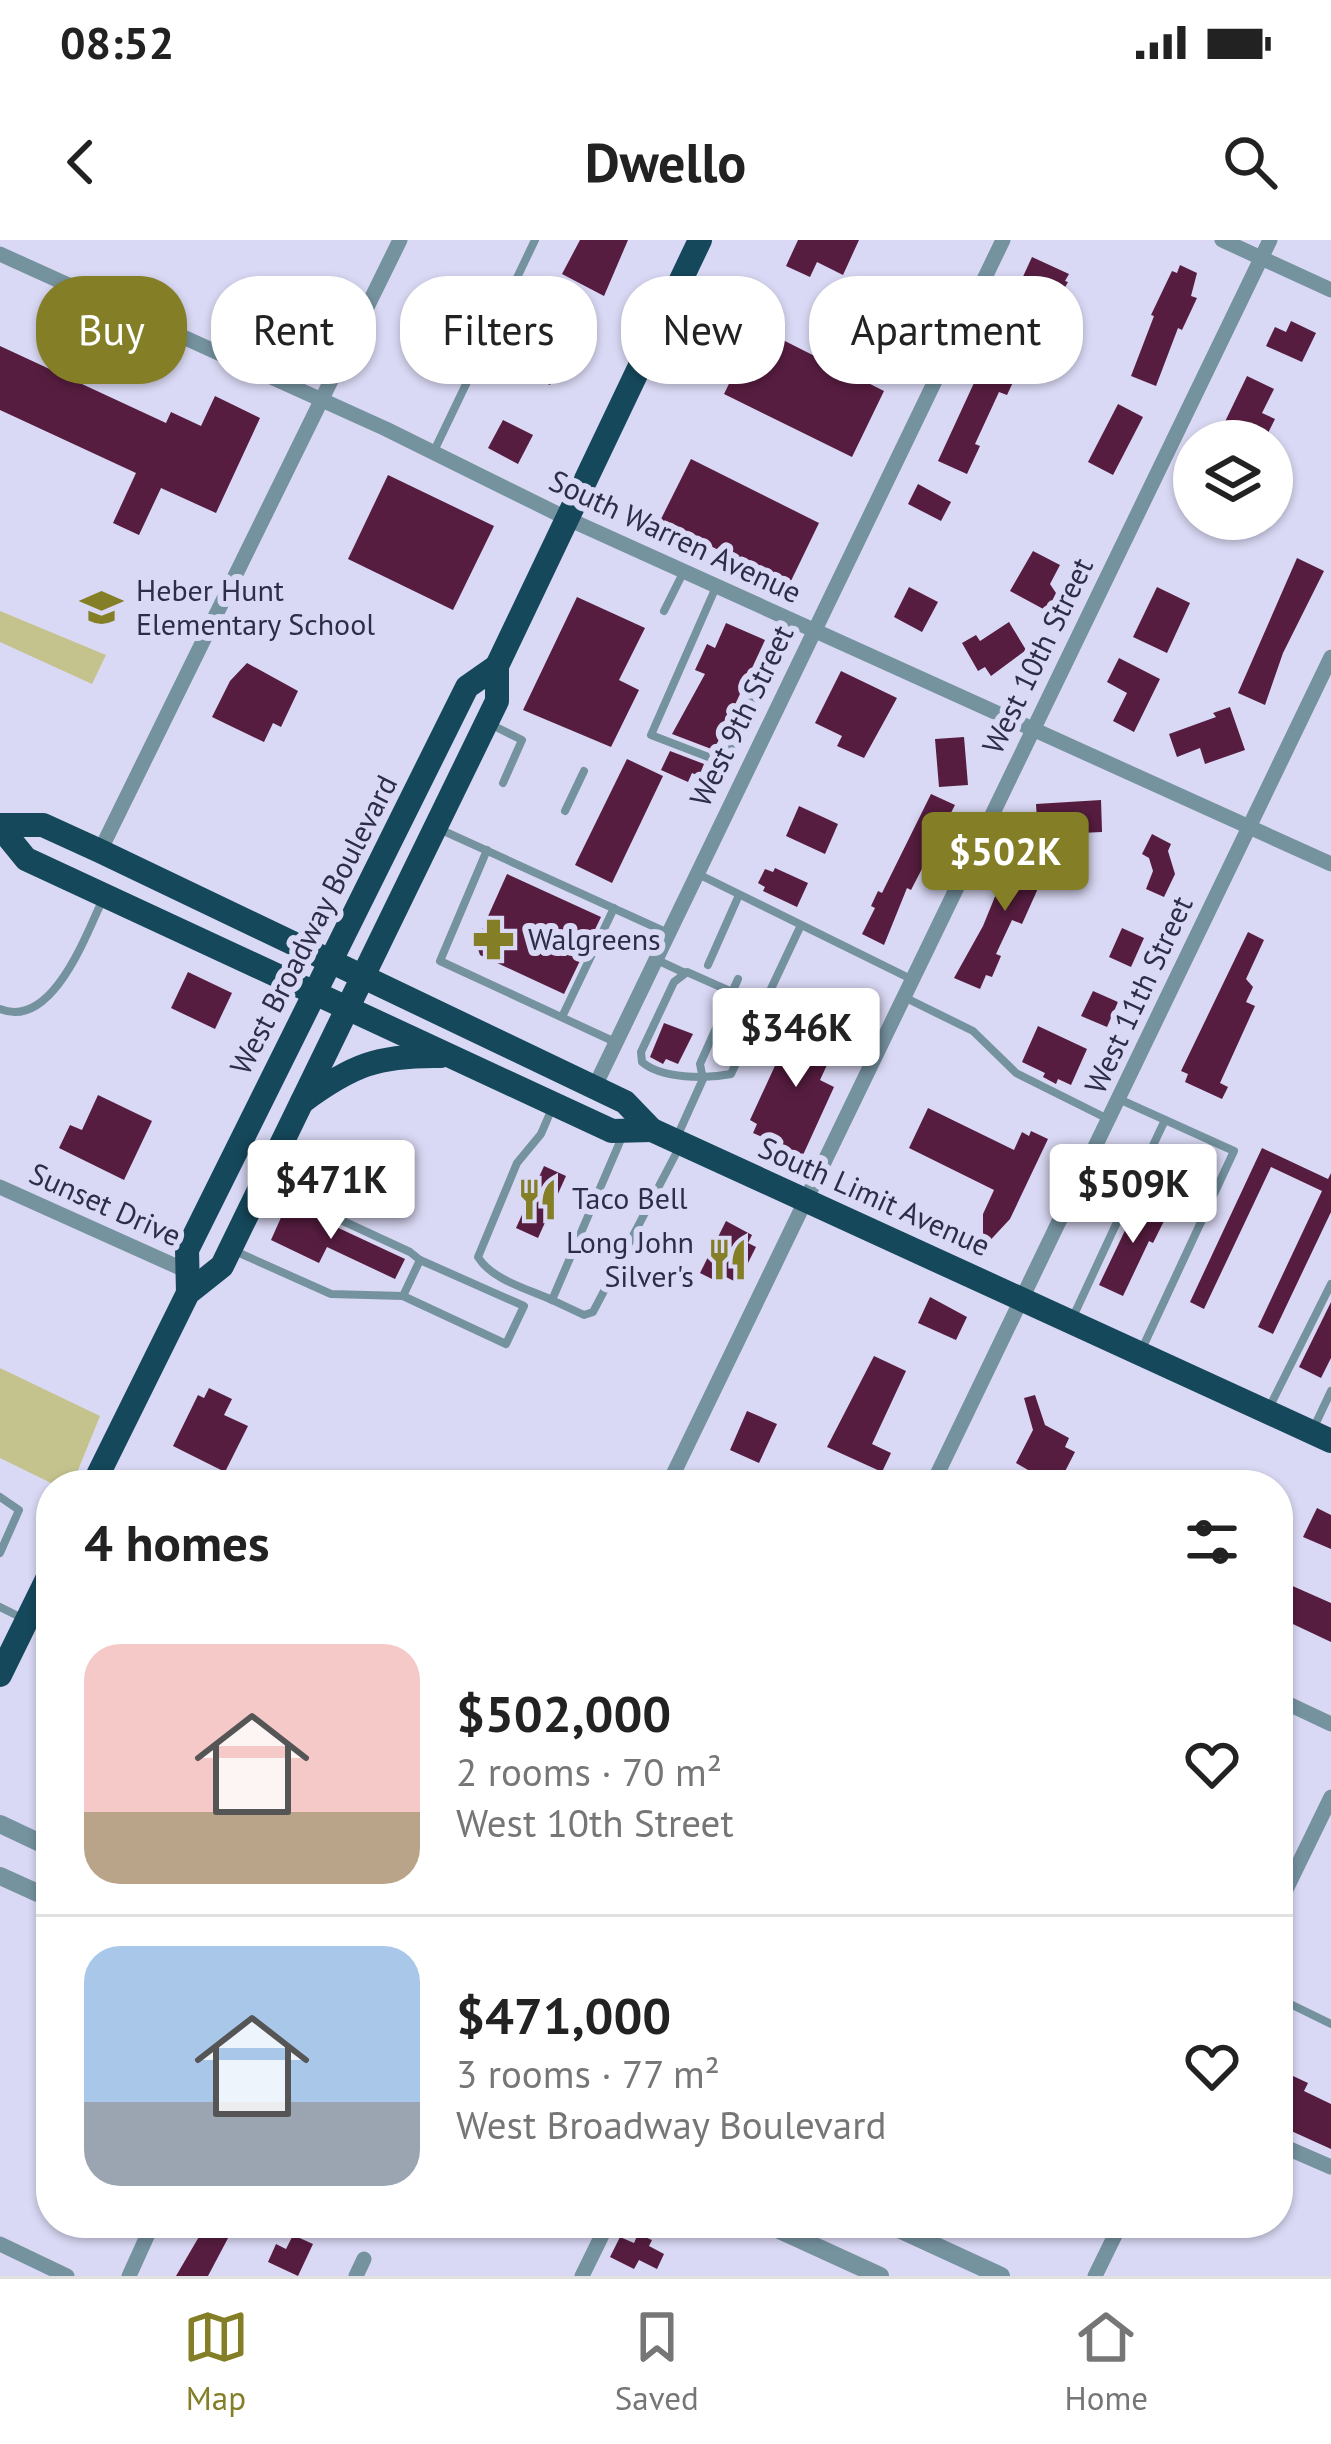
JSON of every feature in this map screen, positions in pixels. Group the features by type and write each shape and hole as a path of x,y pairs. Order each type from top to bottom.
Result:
{"highway":[{"name":"West Broadway Boulevard","path":"187,1282 221,1266 230,1249 487,723 497,701 497,666 700,240"},
{"name":"West Broadway Boulevard","path":"101,1470 187,1282 187,1250 311,994 467,687 497,666"},
{"name":"South Limit Avenue","path":"0,826 43,825 100,851 595,1086 626,1102 670,1138"},
{"name":"South Limit Avenue","path":"0,826 26,859 311,994 612,1131 670,1138 1321,1437"},
{"path":"300,1103 336,1077 381,1058 448,1057"},
{"path":"0,1675 36,1602"}],"street":[{"path":"100,851 400,240"},
{"name":"West 9th Street","path":"595,1086 1003,240"},
{"path":"1222,240 1331,290"},
{"name":"West 10th Street","path":"675,1470 1270,240"},
{"name":"South Warren Avenue","path":"0,254 322,400 566,518 1331,864"},
{"name":"West 11th Street","path":"939,1470 1331,657"},
{"name":"Sunset Drive","path":"0,1187 187,1282"},
{"path":"1293,1706 1331,1724"},
{"path":"1293,1878 1327,1816 1331,1797"},
{"path":"0,1824 36,1841"},
{"path":"0,1876 36,1892"},
{"path":"1293,2151 1331,2167"},
{"path":"129,2276 146,2238"},
{"path":"582,2276 601,2238"},
{"path":"797,2238 880,2276"},
{"path":"919,2238 1001,2276"},
{"path":"1095,2276 1114,2238"},
{"path":"0,2244 68,2276"},
{"path":"356,2276 364,2259"}],"lane":[{"path":"433,452 535,240"},
{"path":"664,610 683,571"},
{"path":"716,586 652,734 724,764 788,619"},
{"path":"487,723 522,740 503,783"},
{"path":"565,811 584,771"},
{"path":"436,827 668,933"},
{"path":"487,850 440,961 615,1042"},
{"path":"696,873 912,980"},
{"path":"0,1009 22,1010 61,985 105,894"},
{"path":"708,965 739,895"},
{"path":"562,1017 614,908"},
{"path":"685,973 674,982 640,1057 649,1068 665,1075 683,1073 703,1079 731,1074 801,925"},
{"path":"656,959 733,992"},
{"path":"553,1105 541,1134 517,1163 478,1257 498,1275 584,1315 593,1312 670,1138 703,1079 700,1064 738,980"},
{"path":"904,997 973,1031 1016,1073 1109,1119"},
{"path":"1120,1099 1234,1151 1140,1352"},
{"path":"1071,1320 1165,1120"},
{"path":"552,1300 624,1130"},
{"path":"1144,1164 1155,1153 1187,1161 1200,1168 1213,1190 1212,1198"},
{"path":"230,1249 331,1294 403,1296 506,1343 524,1306 261,1183"},
{"path":"403,1296 420,1260"},
{"path":"1267,1411 1331,1284"},
{"path":"1321,1437 1331,1391"},
{"path":"0,1496 19,1510 3,1537 0,1553"},
{"path":"0,1607 27,1621"},
{"path":"1293,2005 1331,2024"}],"shaded area":[{"path":"0,611 106,655 92,684 0,642"},
{"path":"0,1368 100,1416 78,1470 36,1470 36,1476 0,1458"}],"building":[{"path":"580,240 628,240 604,296 597,292 597,276 562,274"},
{"path":"798,240 859,240 843,275 817,262 809,277 786,266"},
{"path":"1032,257 1069,274 1068,276 1023,276"},
{"path":"1180,265 1197,273 1191,296 1197,298 1182,330 1178,328 1156,386 1131,376 1151,315 1172,271 1177,273"},
{"path":"1291,321 1316,333 1302,362 1266,346 1275,327 1286,332"},
{"path":"785,341 809,353 809,384 870,384 884,391 852,457 724,394 729,384 785,384"},
{"name":"Heber Hunt Elementary School","path":"0,346 36,363 36,384 82,384 166,423 171,412 201,426 215,396 260,418 216,513 161,488 139,535 113,523 136,473 0,410"},
{"path":"1247,376 1274,389 1262,413 1274,420 1226,420"},
{"path":"973,384 1012,384 1007,395 999,392 967,474 938,461"},
{"path":"1118,404 1143,417 1113,475 1088,462"},
{"path":"503,420 533,435 518,464 488,448"},
{"path":"691,459 819,523 789,585 660,521"},
{"path":"388,475 494,526 453,610 348,559"},
{"path":"918,484 951,502 941,521 908,504"},
{"path":"1033,551 1060,565 1050,584 1056,593 1047,611 1010,591"},
{"path":"1297,558 1324,571 1283,653 1265,705 1238,693"},
{"path":"909,587 938,602 922,632 894,617"},
{"path":"1157,587 1190,603 1167,653 1133,637"},
{"path":"577,597 645,628 619,680 639,690 611,747 523,710"},
{"path":"1009,622 1026,650 991,676 985,667 978,671 962,643 976,635 980,641"},
{"path":"726,623 765,640 714,750 672,734 705,674 695,670 707,644 715,648"},
{"path":"1119,658 1160,679 1134,732 1113,721 1127,693 1107,682"},
{"path":"247,663 298,691 281,727 273,723 264,742 212,717 230,681"},
{"path":"841,671 897,698 864,758 837,746 842,736 815,723"},
{"path":"1230,707 1245,750 1205,764 1200,748 1177,757 1169,734"},
{"path":"964,737 968,785 939,787 935,739"},
{"path":"670,751 704,764 699,776 692,773 688,782 661,770"},
{"path":"627,759 663,776 612,883 575,865"},
{"path":"931,794 955,805 911,890 907,888 884,945 862,934 878,891 882,893"},
{"path":"1101,800 1102,832 1038,835 1036,804"},
{"path":"799,806 838,824 825,854 786,836"},
{"path":"1152,834 1171,844 1168,851 1175,874 1164,897 1146,889 1153,871 1149,858 1142,854"},
{"path":"1025,842 1053,855 1022,924 1012,920 996,954 1001,956 992,977 986,975 980,989 954,978"},
{"path":"775,868 808,883 797,907 763,891 765,887 758,883 765,869 773,872"},
{"name":"Walgreens","path":"507,874 601,917 564,994 480,955 476,943"},
{"path":"1122,928 1144,938 1131,967 1109,957"},
{"path":"1248,932 1264,940 1246,979 1253,987 1246,1002 1255,1006 1220,1083 1228,1087 1222,1099 1185,1082 1188,1074 1181,1071"},
{"path":"188,972 232,993 215,1029 171,1008"},
{"path":"1093,991 1118,1002 1107,1027 1081,1016"},
{"path":"796,1020 839,1039 820,1080 834,1087 803,1155 753,1133 757,1124 750,1120"},
{"path":"664,1023 693,1034 678,1064 666,1059 663,1064 650,1057"},
{"path":"1038,1026 1087,1049 1071,1085 1058,1079 1056,1084 1022,1062"},
{"path":"98,1095 152,1121 124,1180 59,1148 70,1125 82,1130"},
{"path":"928,1108 1014,1150 1022,1132 1048,1139 1010,1219 983,1248 983,1214 994,1190 909,1148"},
{"path":"1262,1148 1328,1179 1331,1173 1331,1212 1273,1334 1258,1327 1322,1191 1271,1167 1204,1309 1190,1302"},
{"path":"544,1166 566,1176 538,1238 516,1228"},
{"path":"1140,1199 1168,1213 1123,1296 1099,1285"},
{"path":"287,1204 405,1259 395,1279 327,1247 319,1263 271,1240"},
{"name":"Long John Silver's","path":"726,1221 752,1235 748,1243 756,1247 738,1283 718,1273 714,1280 700,1273"},
{"path":"930,1297 967,1317 956,1340 918,1323"},
{"path":"1331,1302 1331,1358 1321,1378 1299,1367"},
{"path":"874,1356 906,1371 872,1444 891,1453 883,1470 827,1447"},
{"path":"209,1388 232,1399 224,1415 248,1426 226,1470 173,1446 198,1395 204,1398"},
{"path":"1035,1395 1045,1425 1069,1438 1065,1447 1075,1452 1066,1470 1028,1470 1016,1463 1033,1430 1024,1398"},
{"path":"747,1411 777,1424 759,1463 730,1450"},
{"path":"1317,1508 1331,1515 1331,1549 1303,1537"},
{"path":"1293,1586 1331,1603 1331,1642 1293,1624"},
{"path":"1293,2076 1308,2083 1304,2091 1331,2104 1331,2149 1293,2132"},
{"path":"198,2238 228,2238 208,2276 176,2276"},
{"path":"292,2238 313,2244 298,2276 268,2262 276,2244 286,2249"},
{"path":"620,2238 634,2243 636,2238 652,2240 649,2246 664,2254 657,2269 639,2260 634,2269 610,2257"}],"place":[{"name":"Heber Hunt Elementary School","path":"102,608"},
{"name":"Walgreens","path":"494,940"},
{"name":"Taco Bell","path":"538,1199"},
{"name":"Long John Silver's","path":"728,1260"}]}
